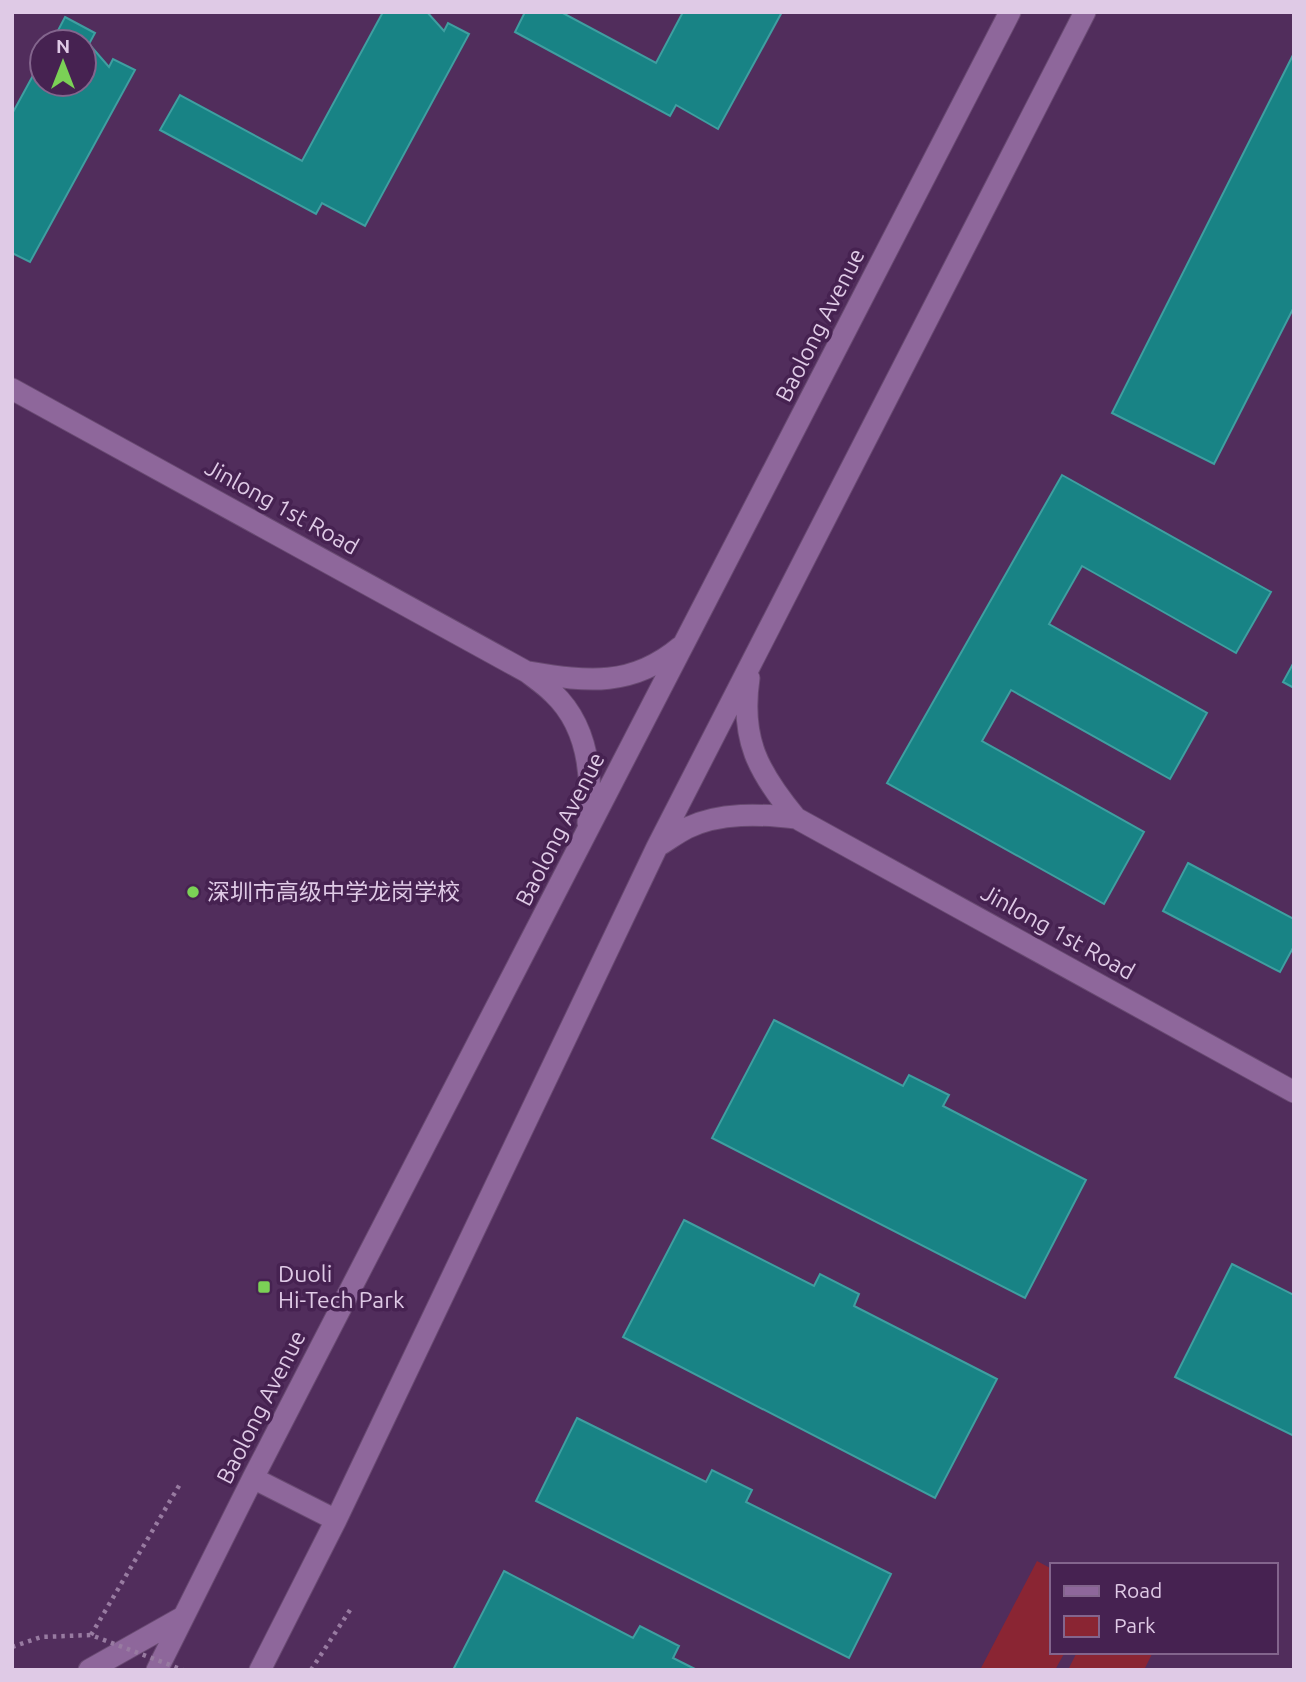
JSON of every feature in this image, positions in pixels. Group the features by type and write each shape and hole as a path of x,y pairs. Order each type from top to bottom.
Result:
{"main road":[{"name":"Baolong Avenue","path":"157,1670 253,1478 1010,12"},
{"path":"260,1670 335,1520 657,847 1085,12"},
{"name":"Jinlong 1st Road","path":"12,389 527,672 555,694 575,724 589,761 591,796 587,835"},
{"name":"Jinlong 1st Road","path":"527,672 597,681 630,675 661,663 687,642"},
{"name":"Jinlong 1st Road","path":"751,663 745,705 751,747 771,787 796,818 1294,1092"},
{"name":"Jinlong 1st Road","path":"657,847 689,827 724,818 761,814 796,818"},
{"path":"253,1478 335,1520"},
{"path":"89,1670 183,1617"}],"path":[{"path":"91,1635 180,1484"},
{"path":"311,1670 352,1608"},
{"path":"12,1647 41,1637 91,1635 183,1670"}],"green space":[{"path":"1037,1561 1050,1568 1050,1654 1064,1654 1055,1670 980,1670"},
{"path":"1076,1654 1152,1654 1144,1670 1068,1670"}],"building":[{"path":"383,12 427,12 444,31 448,23 469,34 365,226 322,203 316,214 160,130 180,95 302,161"},
{"path":"525,12 561,12 656,63 683,12 782,12 718,129 676,105 670,116 515,32"},
{"path":"65,17 86,28 59,28"},
{"path":"1294,53 1294,307 1214,464 1112,413"},
{"path":"98,54 109,67 113,59 135,70 30,262 12,253 12,114 28,85 28,98 98,98"},
{"path":"1062,475 1271,592 1236,653 1082,566 1049,624 1207,713 1170,779 1011,690 982,741 1144,832 1104,904 887,783"},
{"path":"1294,662 1294,688 1283,682"},
{"path":"1188,863 1294,919 1294,946 1280,972 1163,911"},
{"path":"774,1020 903,1086 909,1075 949,1095 943,1106 1086,1180 1025,1298 712,1138"},
{"path":"684,1220 814,1286 820,1274 859,1294 854,1306 997,1379 935,1498 623,1337"},
{"path":"1232,1264 1294,1295 1294,1436 1175,1377"},
{"path":"577,1418 706,1482 712,1470 752,1490 746,1502 891,1574 849,1658 536,1501"},
{"path":"504,1571 633,1638 640,1626 679,1646 673,1658 697,1670 453,1670"}],"place":[{"name":"深圳市高级中学龙岗学校","path":"193,892"},
{"name":"Duoli Hi-Tech Park","path":"264,1287"}]}
